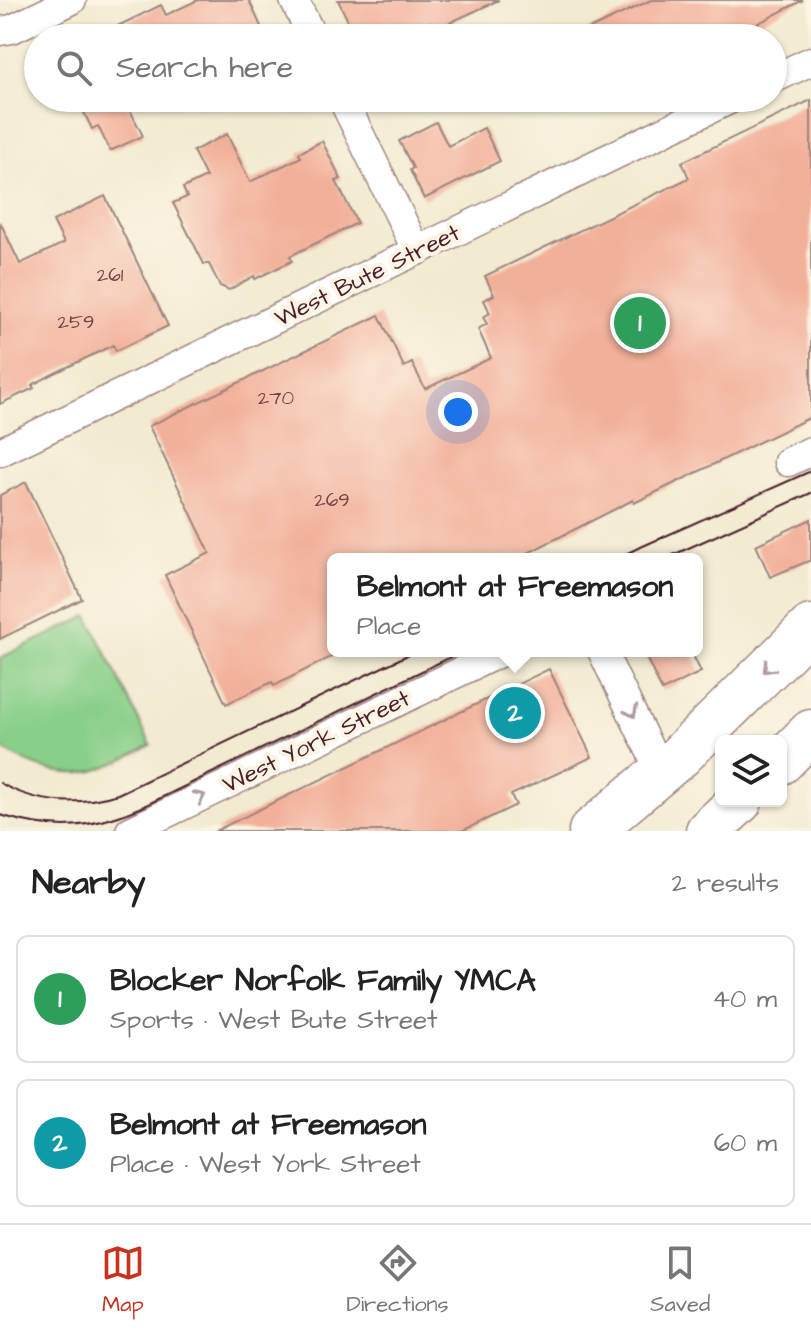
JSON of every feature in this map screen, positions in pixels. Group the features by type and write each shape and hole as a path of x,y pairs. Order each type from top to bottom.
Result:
{"main road":[{"path":"591,831 661,773 811,627"},
{"path":"787,756 811,732"},
{"path":"708,831 734,807"}],"street":[{"path":"0,31 12,29 72,0"},
{"path":"294,0 306,24"},
{"path":"787,72 811,61"},
{"path":"349,112 417,251"},
{"name":"West Bute Street","path":"0,452 704,112"},
{"name":"West York Street","path":"130,831 491,657"},
{"path":"605,657 661,773"}],"green space":[{"path":"88,616 151,745 100,769 74,773 48,770 0,747 0,658"}],"building":[{"path":"198,0 249,0 260,24 122,24 161,5 166,15"},
{"path":"338,0 499,0 447,24 349,24"},
{"path":"651,0 803,0 757,24 600,24"},
{"path":"811,100 811,417 528,553 327,553 327,657 331,657 274,686 272,682 226,704 165,575 210,553 149,426 379,315 404,367 412,363 425,389 491,358 478,329 487,324 483,317 490,313 484,300 494,295 485,276 689,178 682,162"},
{"path":"84,112 131,112 143,136 110,151 98,126 92,129"},
{"path":"436,122 448,146 484,128 500,161 424,199 399,141"},
{"path":"227,134 250,182 301,157 299,153 322,141 341,179 336,181 357,223 290,256 292,261 255,279 254,276 229,290 220,286 209,264 204,264 173,203 187,197 183,188 206,177 193,151"},
{"path":"105,196 168,326 116,351 113,345 0,404 0,222 20,264 64,243 53,221"},
{"path":"26,482 82,599 0,639 0,495"},
{"path":"811,519 811,560 770,577 756,545"},
{"path":"646,657 694,657 701,672 662,691"},
{"path":"549,669 592,757 511,795 516,805 462,831 215,831"}],"tram line":[{"path":"627,553 811,471"},
{"path":"677,553 811,493"},
{"path":"0,783 28,795 58,801 88,800 118,794 403,657"},
{"path":"0,815 54,826 104,821 140,808 451,657"}],"place":[{"name":"Blocker Norfolk Family YMCA","path":"640,323"},
{"name":"Belmont at Freemason","path":"515,713"}]}
